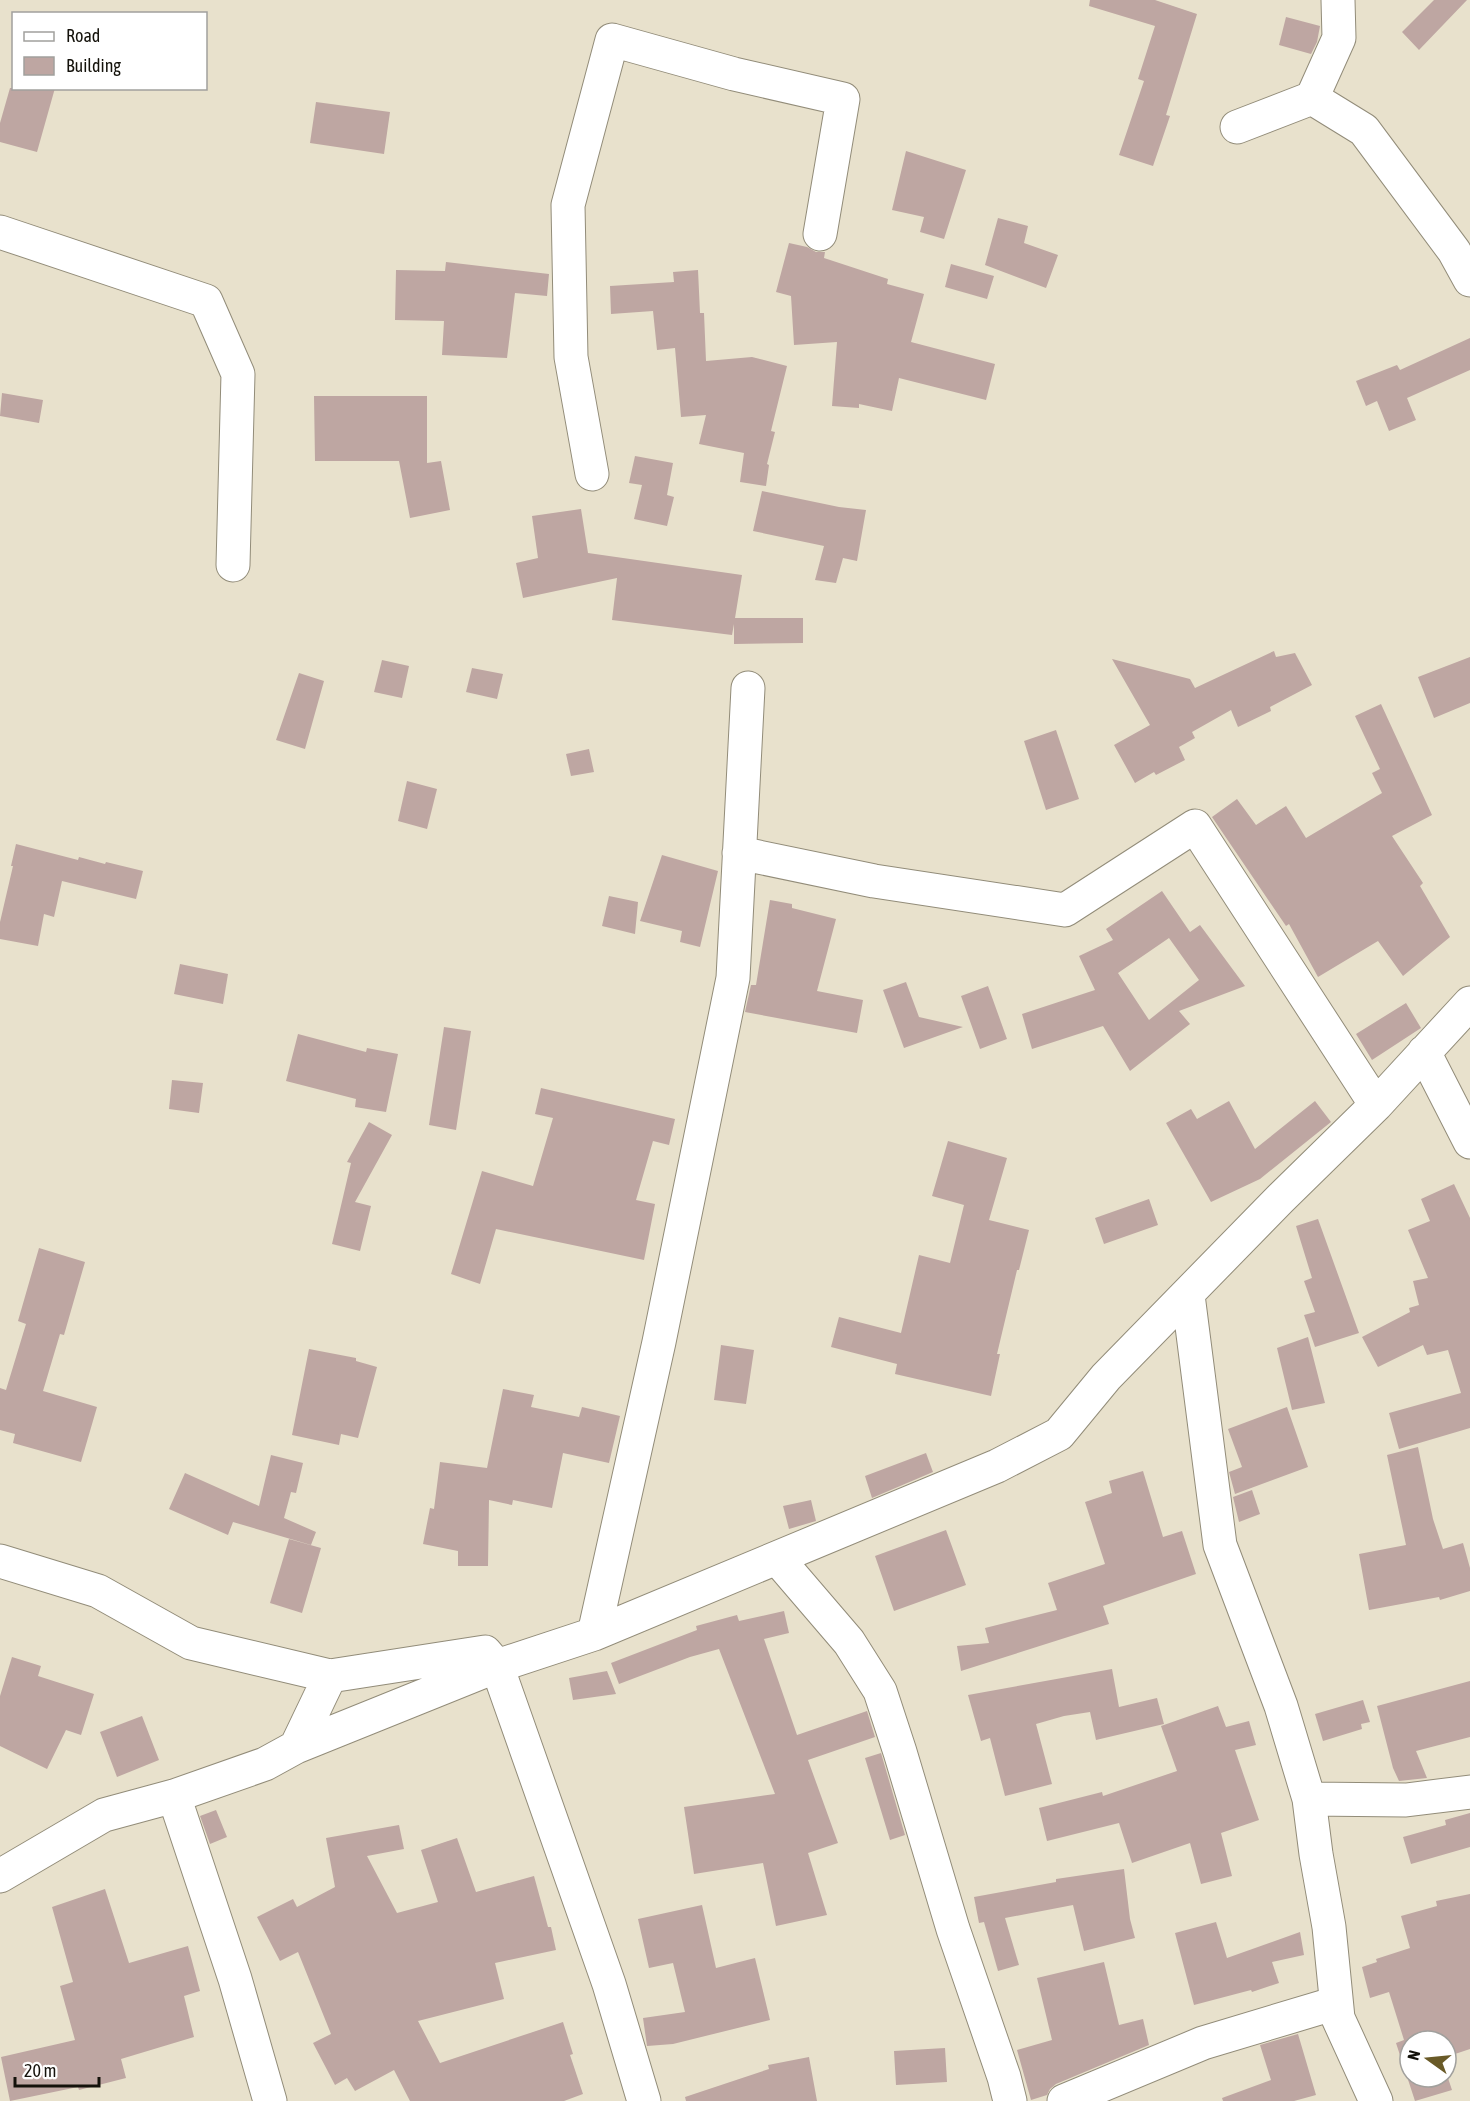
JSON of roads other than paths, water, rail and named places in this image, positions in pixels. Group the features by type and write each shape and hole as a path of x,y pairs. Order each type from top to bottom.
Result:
{"street":[{"path":"1237,127 1312,98 1339,38 1338,0"},
{"path":"592,474 571,357 568,205 612,40 734,74 843,99 820,234"},
{"path":"1312,98 1364,130 1454,251 1470,280"},
{"path":"0,232 206,301 238,374 233,565"},
{"path":"594,1634 659,1342 732,978 748,688"},
{"path":"739,853 874,881 1065,910 1196,826 1376,1105"},
{"path":"0,1876 104,1815 174,1796 265,1764 296,1747 497,1666 594,1634 997,1466 1059,1434 1106,1377 1280,1199 1376,1105 1470,1003"},
{"path":"1424,1052 1470,1142"},
{"path":"1188,1295 1220,1545 1281,1706 1309,1798 1329,1927 1338,2018 1376,2101"},
{"path":"777,1558 849,1642 880,1691 953,1929 1004,2077 1010,2101"},
{"path":"0,1561 98,1591 192,1643 330,1676 485,1652 497,1666 609,1984 644,2101"},
{"path":"296,1747 330,1676"},
{"path":"1309,1798 1406,1800 1470,1792"},
{"path":"174,1796 235,1979 270,2101"},
{"path":"1064,2101 1203,2043 1336,2003"}]}
